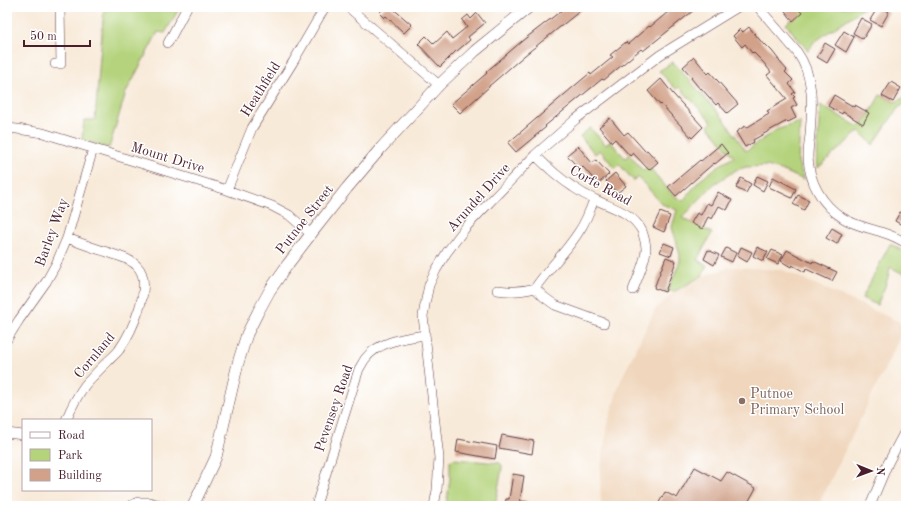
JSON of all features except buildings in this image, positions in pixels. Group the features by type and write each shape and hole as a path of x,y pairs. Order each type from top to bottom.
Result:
{"street":[{"path":"55,64 61,64 60,7"},
{"name":"Heathfield","path":"227,190 252,128 325,7"},
{"path":"348,7 359,10 439,85"},
{"name":"Putnoe Street","path":"193,506 216,457 238,363 247,334 270,290 311,234 362,171 439,85 475,50 529,7"},
{"name":"Arundel Drive","path":"434,506 437,490 439,458 423,316 429,285 436,270 447,252 466,228 535,155 576,119 660,55 738,7"},
{"path":"758,7 798,52 806,66 812,95 808,156 810,172 815,187 826,204 843,218 855,225 884,233 906,243"},
{"path":"168,43 184,8"},
{"name":"Mount Drive","path":"7,128 43,133 227,190 272,206 289,215 311,234"},
{"name":"Barley Way","path":"7,339 18,320 46,282 56,264 66,238 93,148"},
{"name":"Corfe Road","path":"535,155 551,172 572,187 632,217 638,225 644,237 646,250 633,290"},
{"path":"497,290 508,292 524,291 535,288 542,277 570,245 578,233 588,216 594,199"},
{"name":"Cornland","path":"66,238 125,258 137,265 143,273 144,283 142,297 135,321 128,335 118,351 85,386 73,404 66,419"},
{"path":"535,288 555,305 604,323"},
{"name":"Pevensey Road","path":"318,506 317,502 359,369 366,358 376,348 404,338 425,335"},
{"path":"870,506 888,463 906,429"},
{"path":"7,433 22,435"},
{"path":"130,506 138,502 149,502 165,506"}],"shaded area":[{"name":"Putnoe Primary School","path":"731,267 783,270 906,325 818,506 601,506 600,472 609,419 620,382 655,310 675,291 702,276"}],"green space":[{"path":"104,7 180,7 165,33 158,32 126,92 109,148 82,140 84,120 95,120"},
{"path":"805,7 865,7 813,43 808,51 786,24"},
{"path":"673,62 724,119 746,151 776,130 800,122 798,162 804,180 781,170 767,166 746,167 736,170 714,184 682,218 712,233 697,260 707,265 702,276 675,291 665,292 669,288 680,261 680,255 672,227 677,210 662,204 638,177 634,181 619,164 615,168 600,150 595,154 580,136 590,128 606,145 610,141 625,158 630,155 643,171 649,167 673,195 683,201 699,181 718,166 734,157 708,126 712,122 679,87 676,89 659,71"},
{"path":"880,95 894,102 906,97 906,103 898,108 873,145 859,131 818,168 817,159 820,105 857,126 863,125"},
{"path":"890,244 906,252 906,275 890,267 887,282 877,305 862,298"},
{"path":"454,459 500,463 502,465 495,506 446,506 450,479 450,461"}],"place":[{"name":"Putnoe Primary School","path":"742,401"}]}
